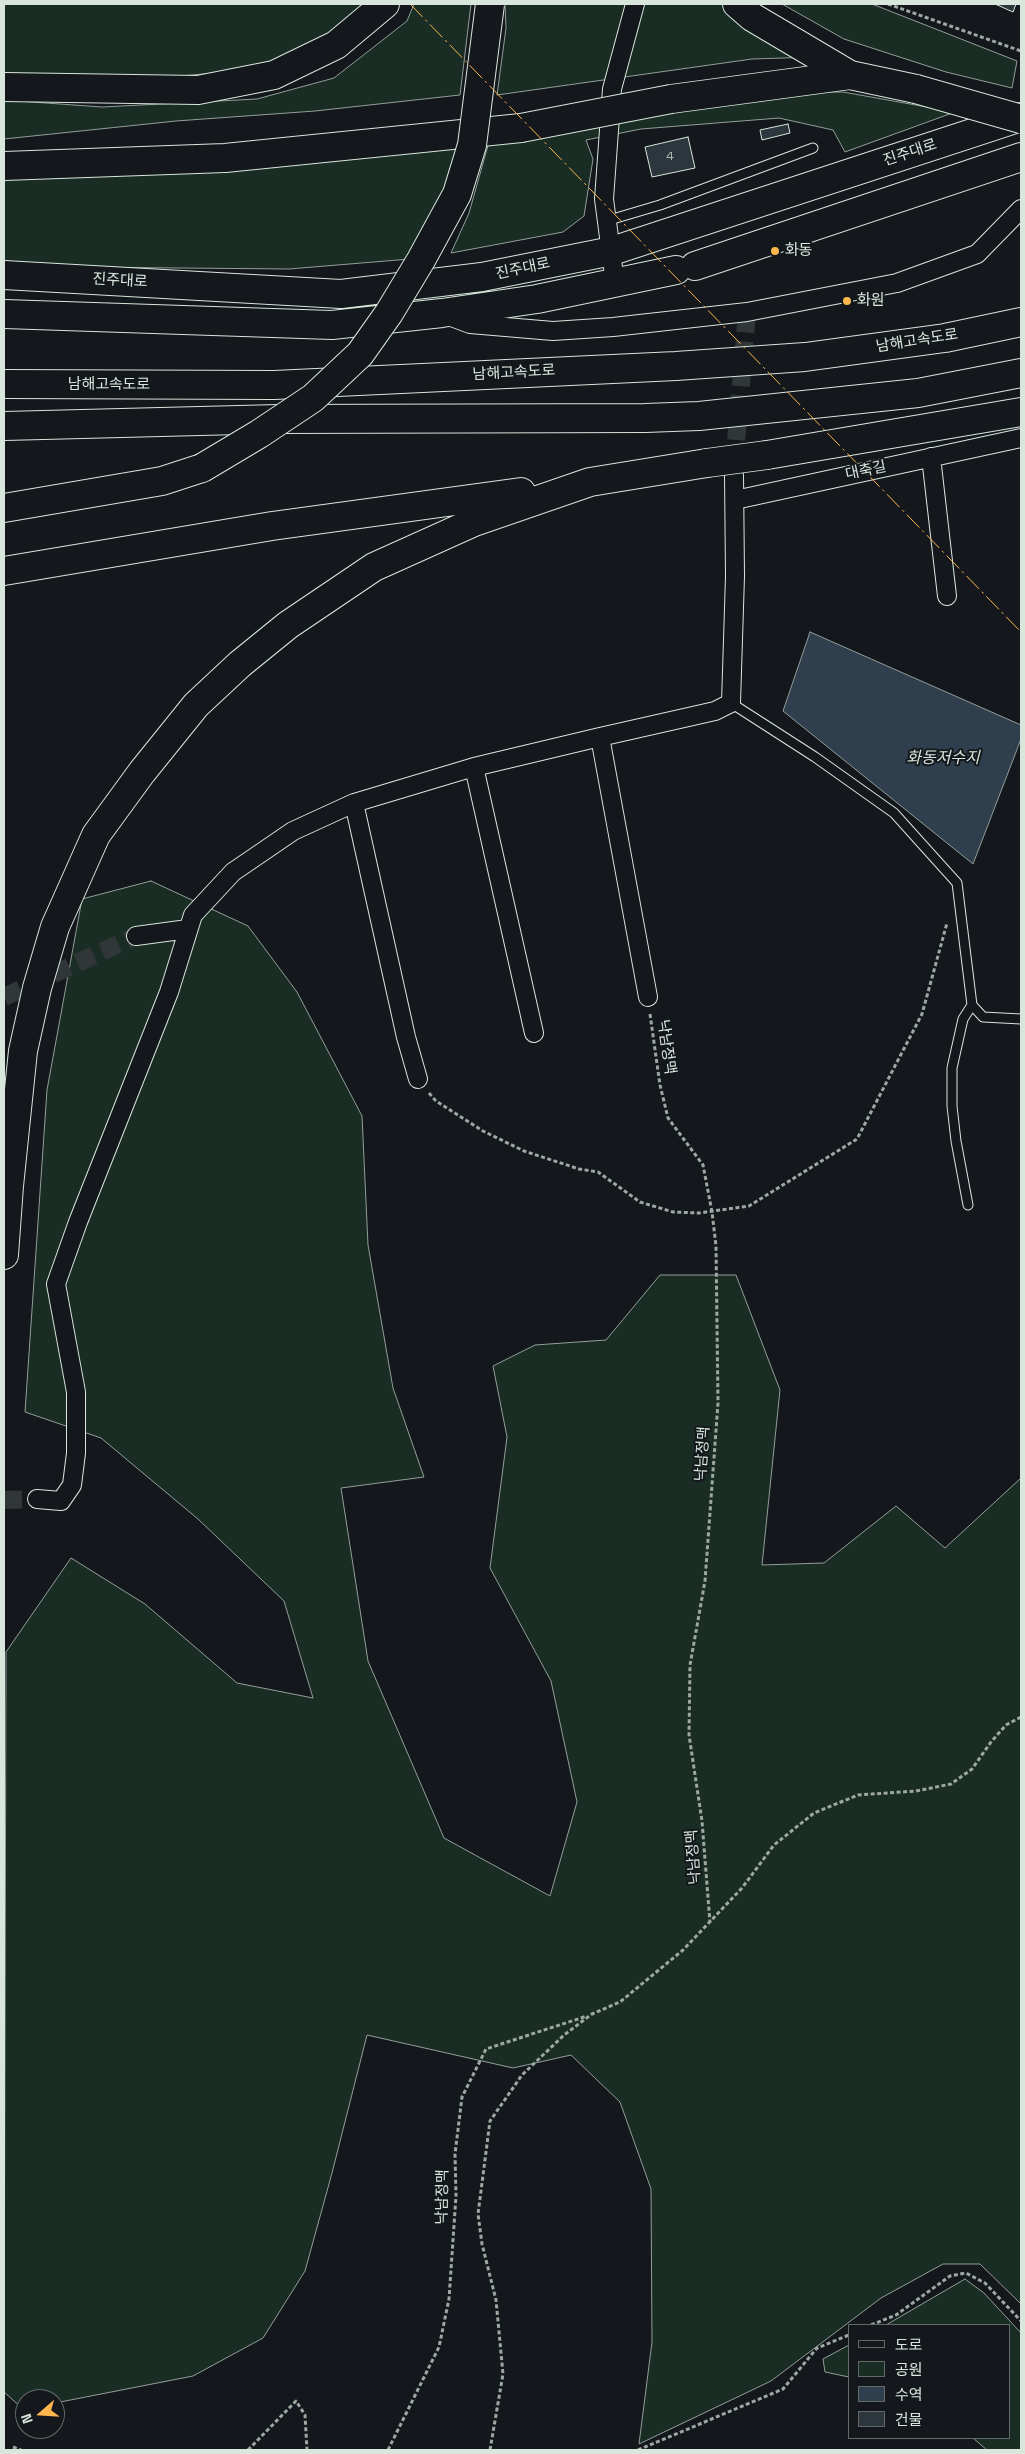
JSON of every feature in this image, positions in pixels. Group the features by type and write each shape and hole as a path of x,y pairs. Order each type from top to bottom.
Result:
{"main road":[{"path":"4,87 198,90 274,75 336,45 384,4"},
{"path":"4,508 162,481 202,468 259,434 313,398 360,354 389,313 422,260 457,194 472,145 490,4"},
{"path":"737,4 752,18 850,75 916,89 1021,118"},
{"path":"4,166 225,158 521,128 671,99 850,75"},
{"name":"진주대로","path":"4,276 341,294 482,277 612,250 1021,118"},
{"name":"진주대로","path":"4,314 332,325 442,313 537,299 686,268 1021,157"},
{"name":"남해고속도로","path":"4,384 274,385 676,366 805,357 945,338 1021,322"},
{"path":"4,426 278,419 645,418 690,416 918,392 1021,373"},
{"path":"4,571 272,526 460,502 768,455 1021,412"},
{"path":"4,1255 23,1051 36,988 55,927 96,835 142,772 196,705 240,664 281,630 374,567 474,522 590,482"}],"street":[{"path":"615,283 604,199 612,89 635,4"},
{"path":"442,313 470,324 553,331 613,327 747,312 897,283 978,254 1021,210"},
{"name":"대축길","path":"735,500 1021,438"},
{"path":"931,457 947,596"},
{"path":"37,1499 61,1501 72,1485 76,1453 76,1392 56,1284 78,1222 169,992 193,915 233,872 293,831 354,803 474,767 715,711 731,703 735,576 734,475"},
{"path":"600,737 648,997"},
{"path":"474,767 534,1033"},
{"path":"354,803 406,1037 418,1079"},
{"path":"136,936 188,930"}],"lane":[{"path":"606,221 660,205 814,148"},
{"path":"731,703 894,813 957,884 972,1005 983,1017 1021,1019"},
{"path":"968,1204 956,1141 952,1106 952,1068 963,1019 972,1005"}],"path":[{"path":"888,4 1021,51"},
{"path":"418,1079 436,1101 483,1131 524,1151 579,1169 598,1172 640,1202 673,1212 712,1212 749,1206 857,1139 922,1014 947,921"},
{"name":"낙남정맥","path":"648,997 660,1085 668,1118 703,1165 716,1246 718,1403 705,1581 690,1665 688,1735 702,1820 710,1923"},
{"path":"490,2450 503,2374 496,2300 482,2244 478,2214 490,2121 522,2075 564,2035 592,2014 620,2002 683,1950 742,1888 774,1845 814,1813 858,1795 916,1791 951,1784 972,1769 1006,1725 1021,1717"},
{"name":"낙남정맥","path":"388,2450 439,2346 449,2299 456,2196 455,2154 462,2097 486,2049 571,2023 592,2014"},
{"path":"874,2324 896,2315 950,2276 966,2273 985,2283 1021,2321"},
{"path":"638,2450 783,2390 817,2348 848,2335"},
{"path":"248,2450 296,2401 305,2415 307,2450"},
{"path":"13,2447 21,2450"}],"green space":[{"path":"4,4 365,4 344,24 296,56 238,71 157,78 4,73"},
{"path":"414,4 471,4 460,95 315,111 176,121 4,139 4,100 102,107 257,99 334,78 407,21"},
{"path":"505,4 725,4 814,57 752,59 497,95 506,28"},
{"path":"782,4 872,4 1017,61 1012,88 946,72 844,39"},
{"path":"745,92 843,92 955,112 845,152 833,130 779,118 641,129 586,140 593,159 584,216 563,232 451,253 469,213 489,142"},
{"path":"462,142 448,189 410,259 289,269 73,267 4,261 4,168"},
{"path":"151,881 248,926 297,992 362,1116 368,1245 393,1388 424,1477 341,1488 368,1661 444,1838 550,1896 577,1802 551,1681 490,1568 507,1437 493,1366 535,1345 606,1340 660,1275 736,1275 780,1390 762,1565 824,1563 896,1506 945,1548 1021,1478 1021,2304 980,2264 943,2264 881,2298 771,2381 639,2444 652,2342 651,2189 620,2102 571,2055 513,2068 367,2035 305,2271 263,2338 193,2376 65,2401 65,2389 15,2389 15,2402 4,2392 6,1652 71,1558 145,1604 237,1683 313,1698 284,1601 198,1519 101,1438 25,1412 47,1090 82,899"},
{"path":"965,2279 984,2293 1021,2333 1021,2450 987,2450 974,2439 1010,2439 1010,2324 888,2324"},
{"path":"848,2346 848,2377 825,2372 823,2359"}],"water":[{"name":"화동저수지","path":"810,632 1021,725 1021,739 973,864 783,711"}],"building":[{"path":"995,4 1016,4 1013,12"},
{"path":"788,124 790,133 762,140 760,130"},
{"path":"688,137 695,168 652,177 645,147"}],"tunnel":[{"path":"734,467 747,312"},
{"path":"4,997 136,936"},
{"path":"4,1500 37,1499"}],"power":[{"path":"410,4 1021,632"}],"place":[{"name":"화동","path":"775,251"},
{"name":"화원","path":"847,301"}]}
